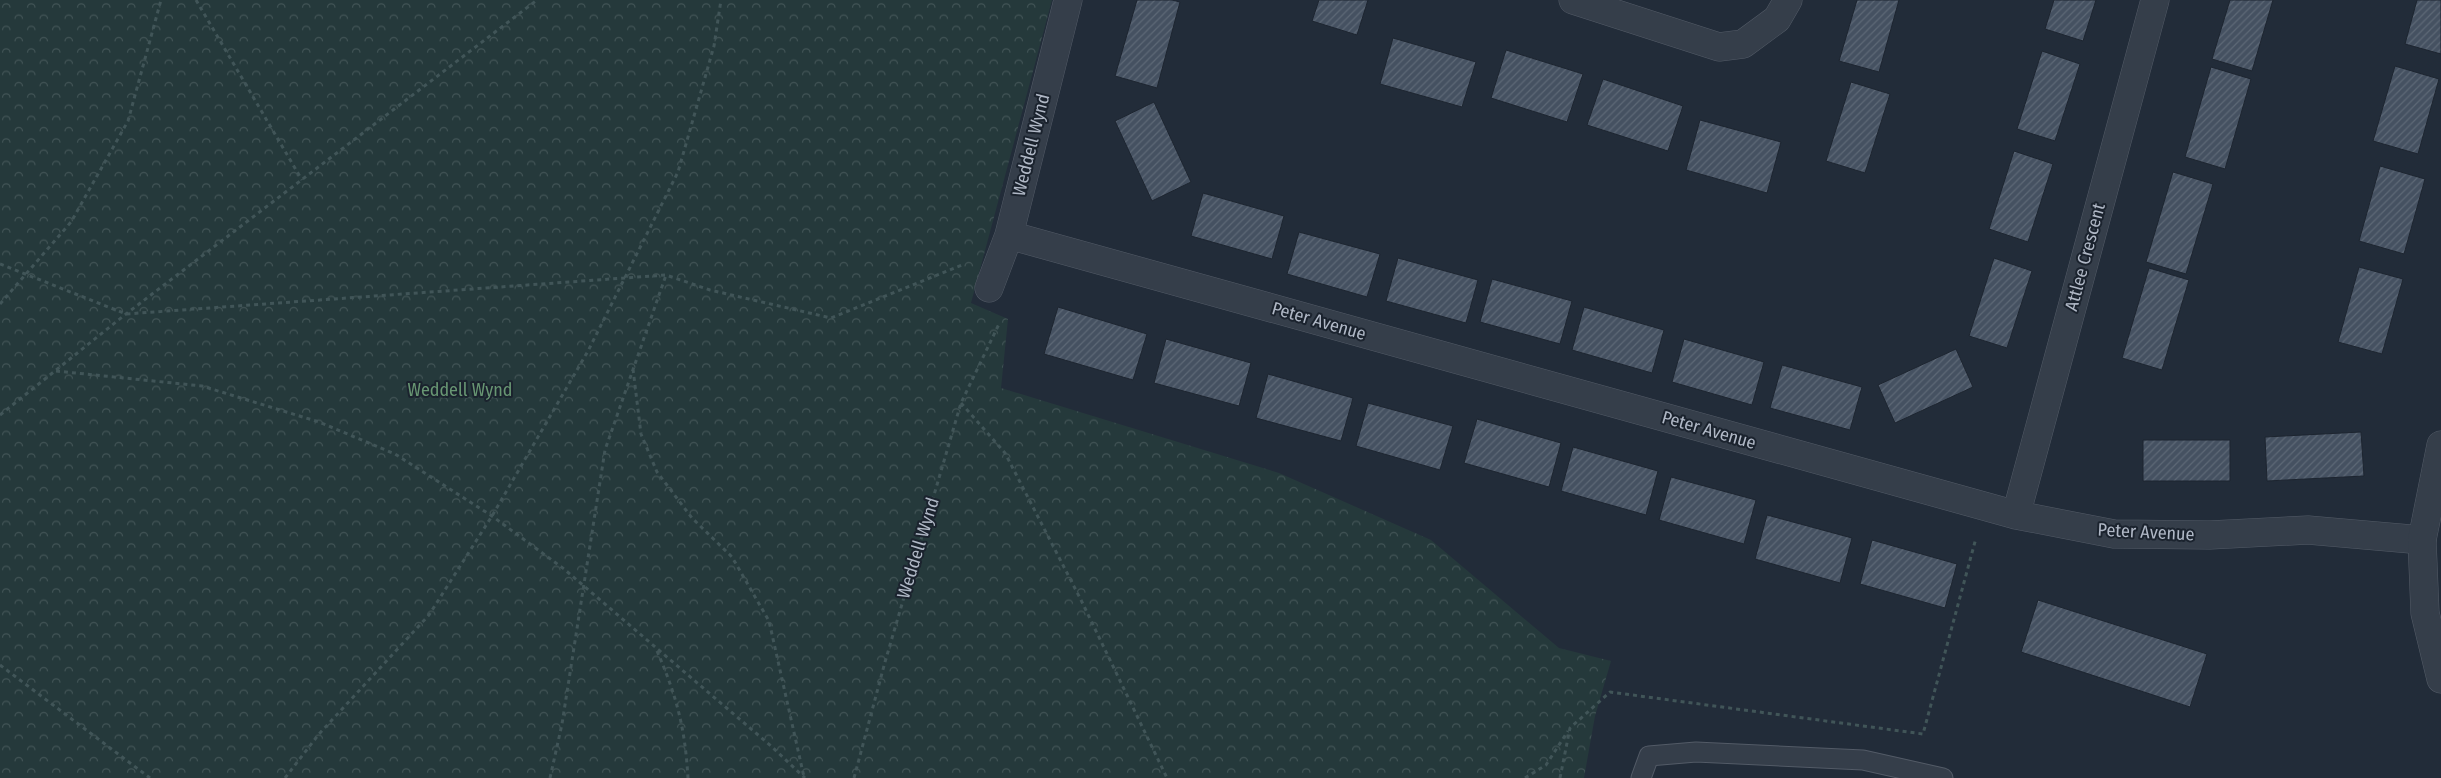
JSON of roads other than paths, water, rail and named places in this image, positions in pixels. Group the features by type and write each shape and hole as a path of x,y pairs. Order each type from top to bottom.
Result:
{"street":[{"name":"Weddell Wynd","path":"989,288 1009,235 1068,0"},
{"path":"1573,0 1719,46 1743,44 1776,19 1788,0"},
{"name":"Attlee Crescent","path":"2016,515 2155,0"},
{"name":"Peter Avenue","path":"1009,235 2016,515 2114,534 2210,535 2308,530 2422,540"},
{"path":"2439,674 2425,612 2422,540 2441,445"}],"lane":[{"path":"1641,778 1648,756 1696,752 1863,760 1943,778"}]}
